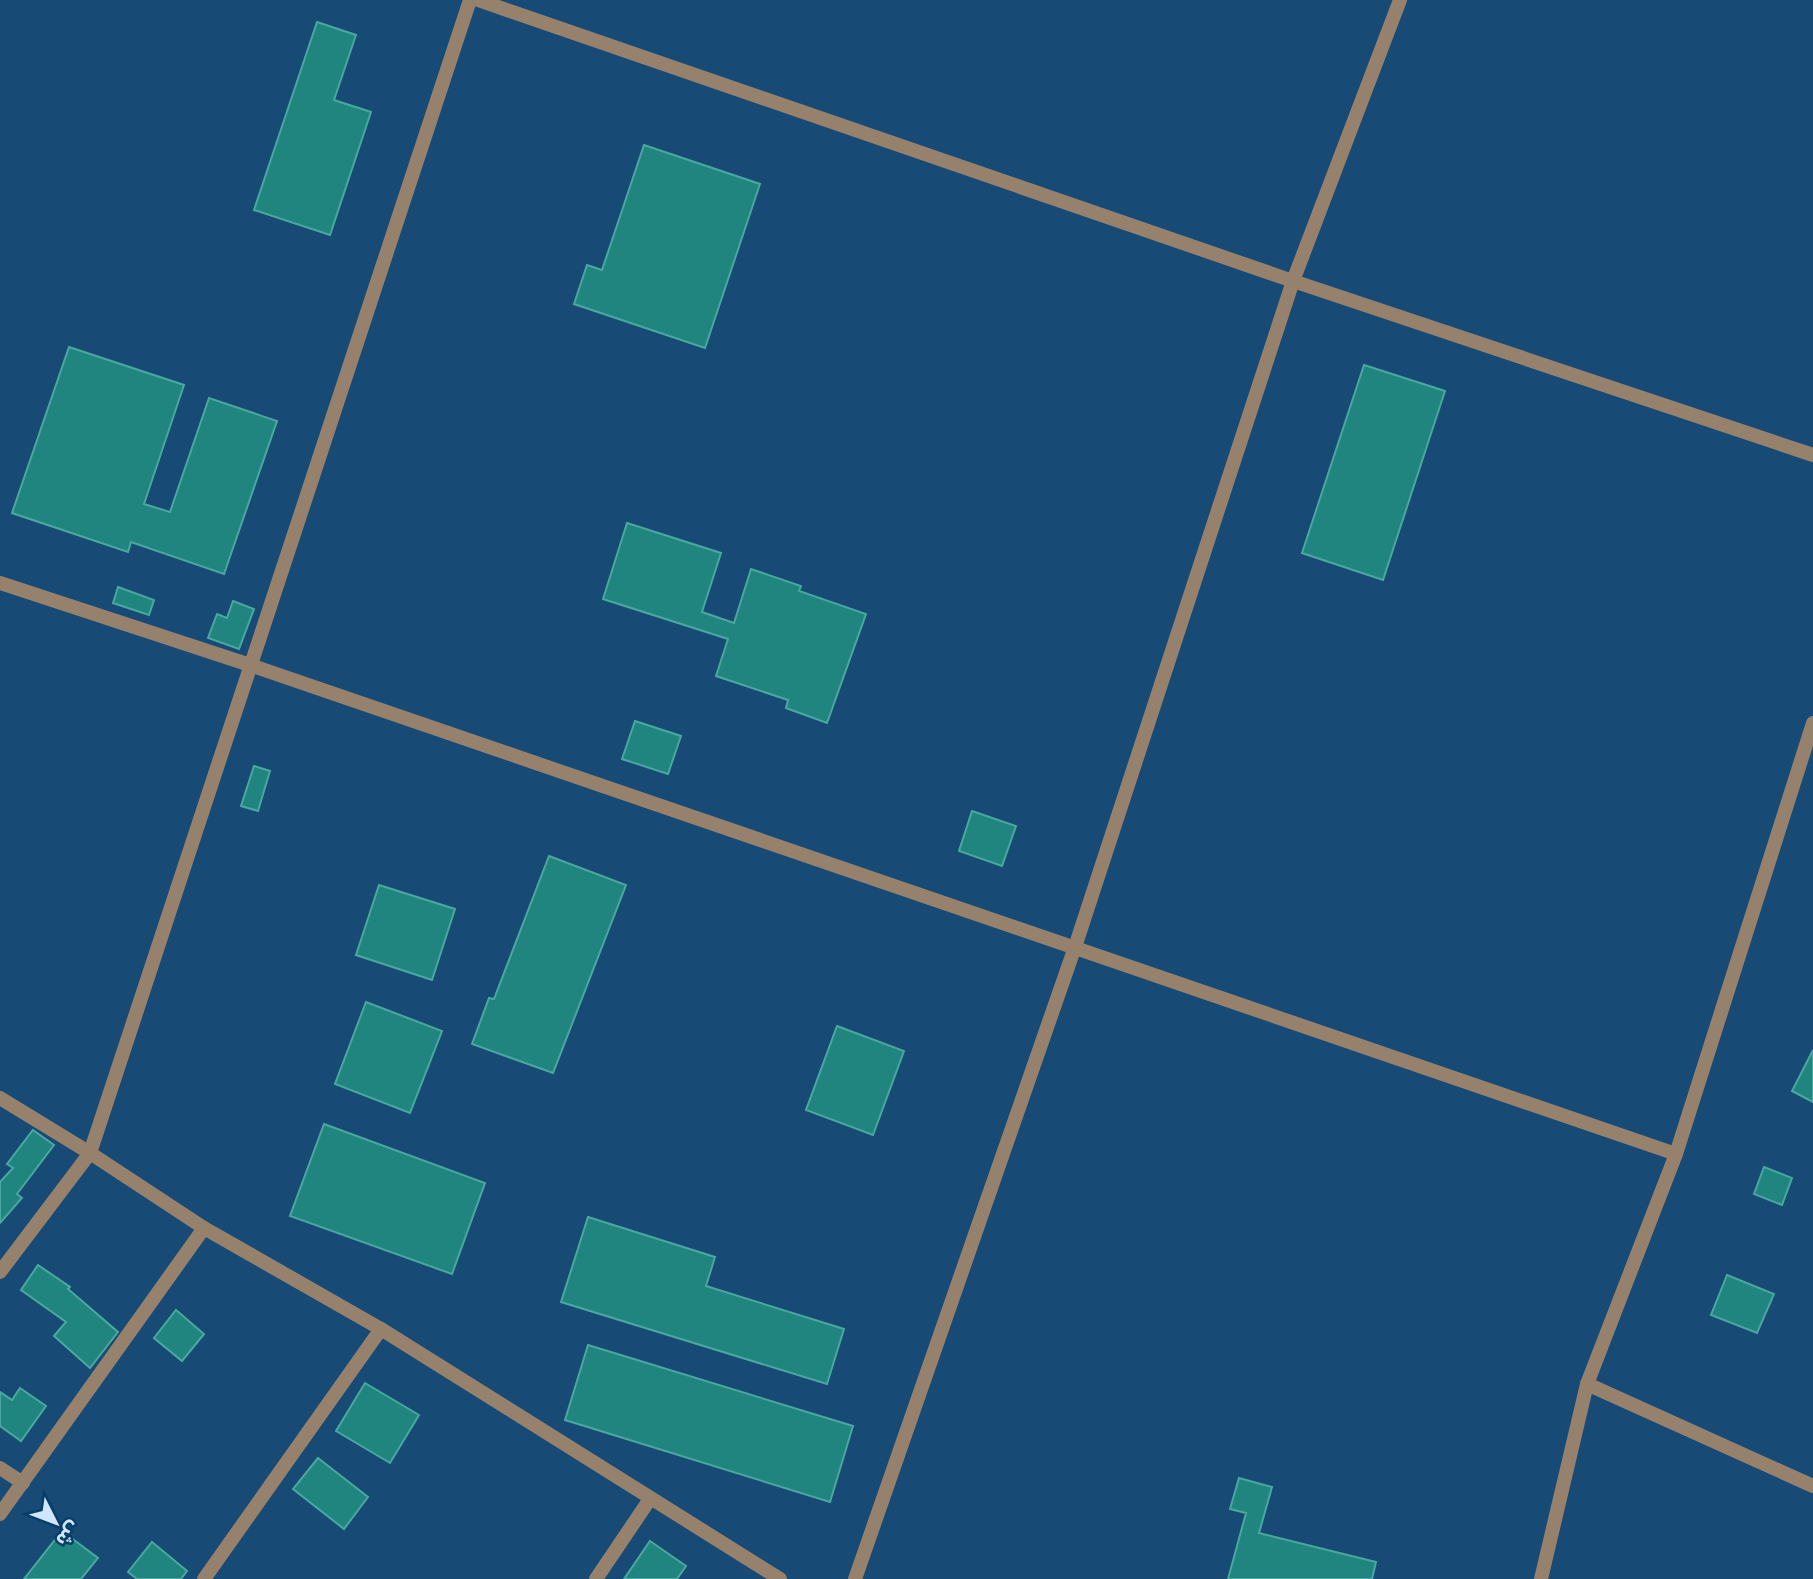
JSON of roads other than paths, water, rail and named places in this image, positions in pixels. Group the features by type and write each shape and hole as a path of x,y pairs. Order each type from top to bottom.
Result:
{"street":[{"path":"0,1272 90,1153 470,0"},
{"path":"478,0 1293,281 1813,455"},
{"path":"855,1579 1075,947 1293,281 1400,0"},
{"path":"0,583 250,665 1676,1154"},
{"path":"1542,1579 1587,1384 1676,1154 1813,723"},
{"path":"0,1098 204,1228 381,1329 780,1579"},
{"path":"0,1514 204,1228"},
{"path":"204,1579 381,1329"},
{"path":"1587,1384 1813,1486"},
{"path":"0,1468 23,1483"},
{"path":"596,1579 650,1500"}]}
